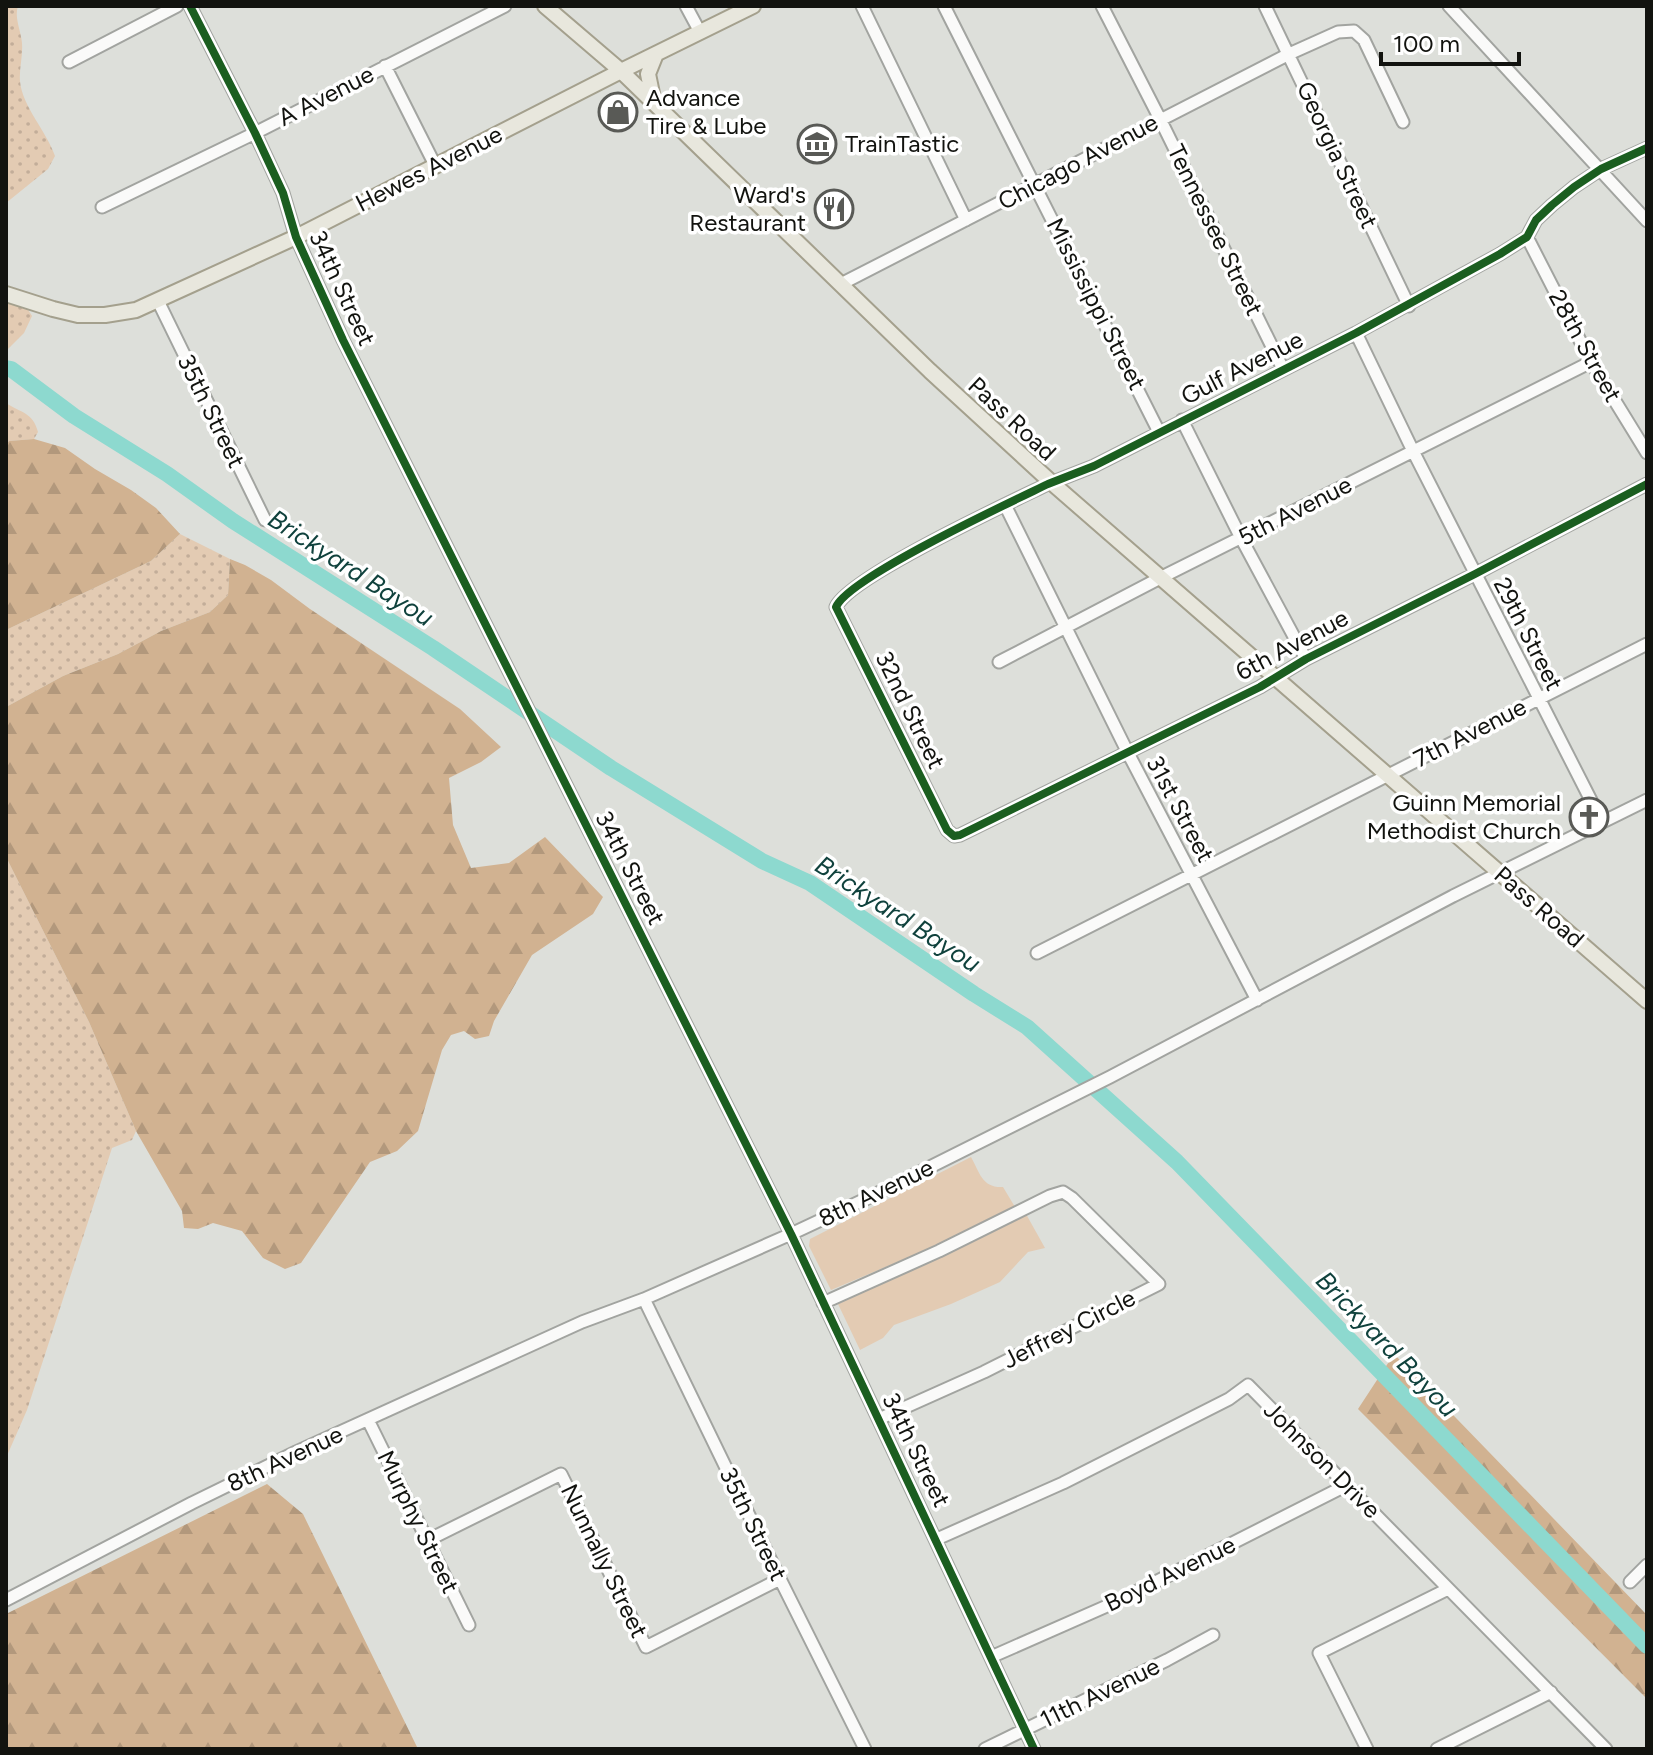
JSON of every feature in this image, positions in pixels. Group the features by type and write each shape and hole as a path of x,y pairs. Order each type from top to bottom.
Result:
{"main road":[{"name":"Pass Road","path":"545,6 621,71 930,371 1052,483 1647,1001"},
{"name":"Hewes Avenue","path":"6,294 53,309 90,315 136,310 296,237 753,6"},
{"path":"654,103 648,74 656,54"}],"street":[{"path":"69,62 177,6"},
{"name":"34th Street","path":"190,6 283,193 296,237 343,340 791,1234 1034,1749"},
{"name":"A Avenue","path":"102,207 505,6"},
{"path":"686,6 700,32"},
{"path":"862,6 966,220"},
{"name":"Mississippi Street","path":"944,6 1159,432"},
{"name":"Tennessee Street","path":"1102,6 1283,369"},
{"name":"Georgia Street","path":"1265,6 1409,306"},
{"path":"1449,6 1647,221"},
{"name":"Chicago Avenue","path":"841,284 1160,119 1338,32 1354,31 1364,40 1403,122"},
{"path":"385,66 436,167"},
{"name":"Gulf Avenue","path":"839,600 890,564 1005,505 1094,466 1409,306 1527,237 1536,220 1552,205 1601,169 1647,148"},
{"name":"28th Street","path":"1527,237 1591,362 1647,453"},
{"name":"35th Street","path":"158,301 265,520"},
{"name":"29th Street","path":"1356,333 1602,822"},
{"name":"5th Avenue","path":"999,662 1591,362"},
{"path":"1182,420 1306,659"},
{"name":"6th Avenue","path":"954,836 1128,753 1647,484"},
{"name":"31st Street","path":"1005,505 1128,753 1257,1000"},
{"name":"32nd Street","path":"839,600 836,607 947,830 954,836"},
{"name":"7th Avenue","path":"1037,953 1647,644"},
{"name":"8th Avenue","path":"6,1600 192,1503 368,1420 582,1322 644,1299 872,1196 1647,800"},
{"name":"Jeffrey Circle","path":"823,1303 1063,1192 1159,1284 984,1372 879,1419"},
{"name":"35th Street","path":"644,1299 865,1749"},
{"name":"Johnson Drive","path":"937,1539 1063,1483 1229,1399 1248,1385 1606,1749"},
{"name":"Murphy Street","path":"368,1420 469,1625"},
{"name":"Nunnally Street","path":"428,1540 561,1474 646,1647 780,1579"},
{"name":"Boyd Avenue","path":"991,1657 1116,1602 1347,1485"},
{"path":"1630,1582 1647,1565"},
{"path":"1367,1749 1319,1653 1448,1589"},
{"name":"11th Avenue","path":"985,1749 1213,1635"},
{"path":"1437,1749 1551,1692"}],"shaded area":[{"path":"6,6 18,6 22,90 55,156 48,169 6,203"},
{"path":"6,300 27,308 32,316 24,333 6,351"},
{"path":"6,403 33,420 38,432 34,439 9,441 6,445"},
{"path":"180,534 230,559 228,595 210,612 63,676 6,707 6,630 151,561"},
{"path":"6,857 89,1022 136,1131 132,1140 112,1148 27,1410 6,1458"},
{"path":"971,1157 982,1178 990,1185 1003,1187 1015,1207 926,1250 831,1290 809,1246 810,1239"},
{"path":"1026,1214 1045,1248 1028,1252 1000,1282 894,1325 883,1338 860,1350 838,1304"}],"green space":[{"path":"34,439 65,448 131,490 156,508 180,534 151,561 6,630 6,445 9,441"},
{"path":"230,559 271,580 460,709 501,747 481,762 449,778 453,825 471,868 509,863 545,837 603,897 593,914 532,955 494,1021 489,1036 475,1039 464,1031 451,1035 442,1050 418,1131 397,1151 370,1162 301,1263 285,1269 263,1258 242,1231 213,1223 198,1229 184,1228 182,1211 136,1131 89,1022 6,857 6,707 63,676 210,612 228,595"},
{"path":"1394,1354 1647,1615 1647,1699 1358,1409"},
{"path":"267,1484 303,1514 418,1749 6,1749 6,1614"}],"waterway":[{"name":"Brickyard Bayou","path":"6,368 74,416 433,648 611,768 762,861 810,883 1027,1027 1177,1162 1647,1646"}],"cycle path":[{"path":"190,6 283,193 296,237 343,340 791,1234 1034,1749"},
{"path":"1647,148 1601,169 1574,187 1536,220 1527,237 1500,254 1356,333 1094,466 1048,484 933,541 869,578 847,594 836,607 947,830 954,836 1260,687 1306,659 1647,484"}],"place":[{"name":"Advance Tire & Lube","path":"618,112"},
{"name":"TrainTastic","path":"817,144"},
{"name":"Ward's Restaurant","path":"834,209"},
{"name":"Guinn Memorial Methodist Church","path":"1589,817"}]}
